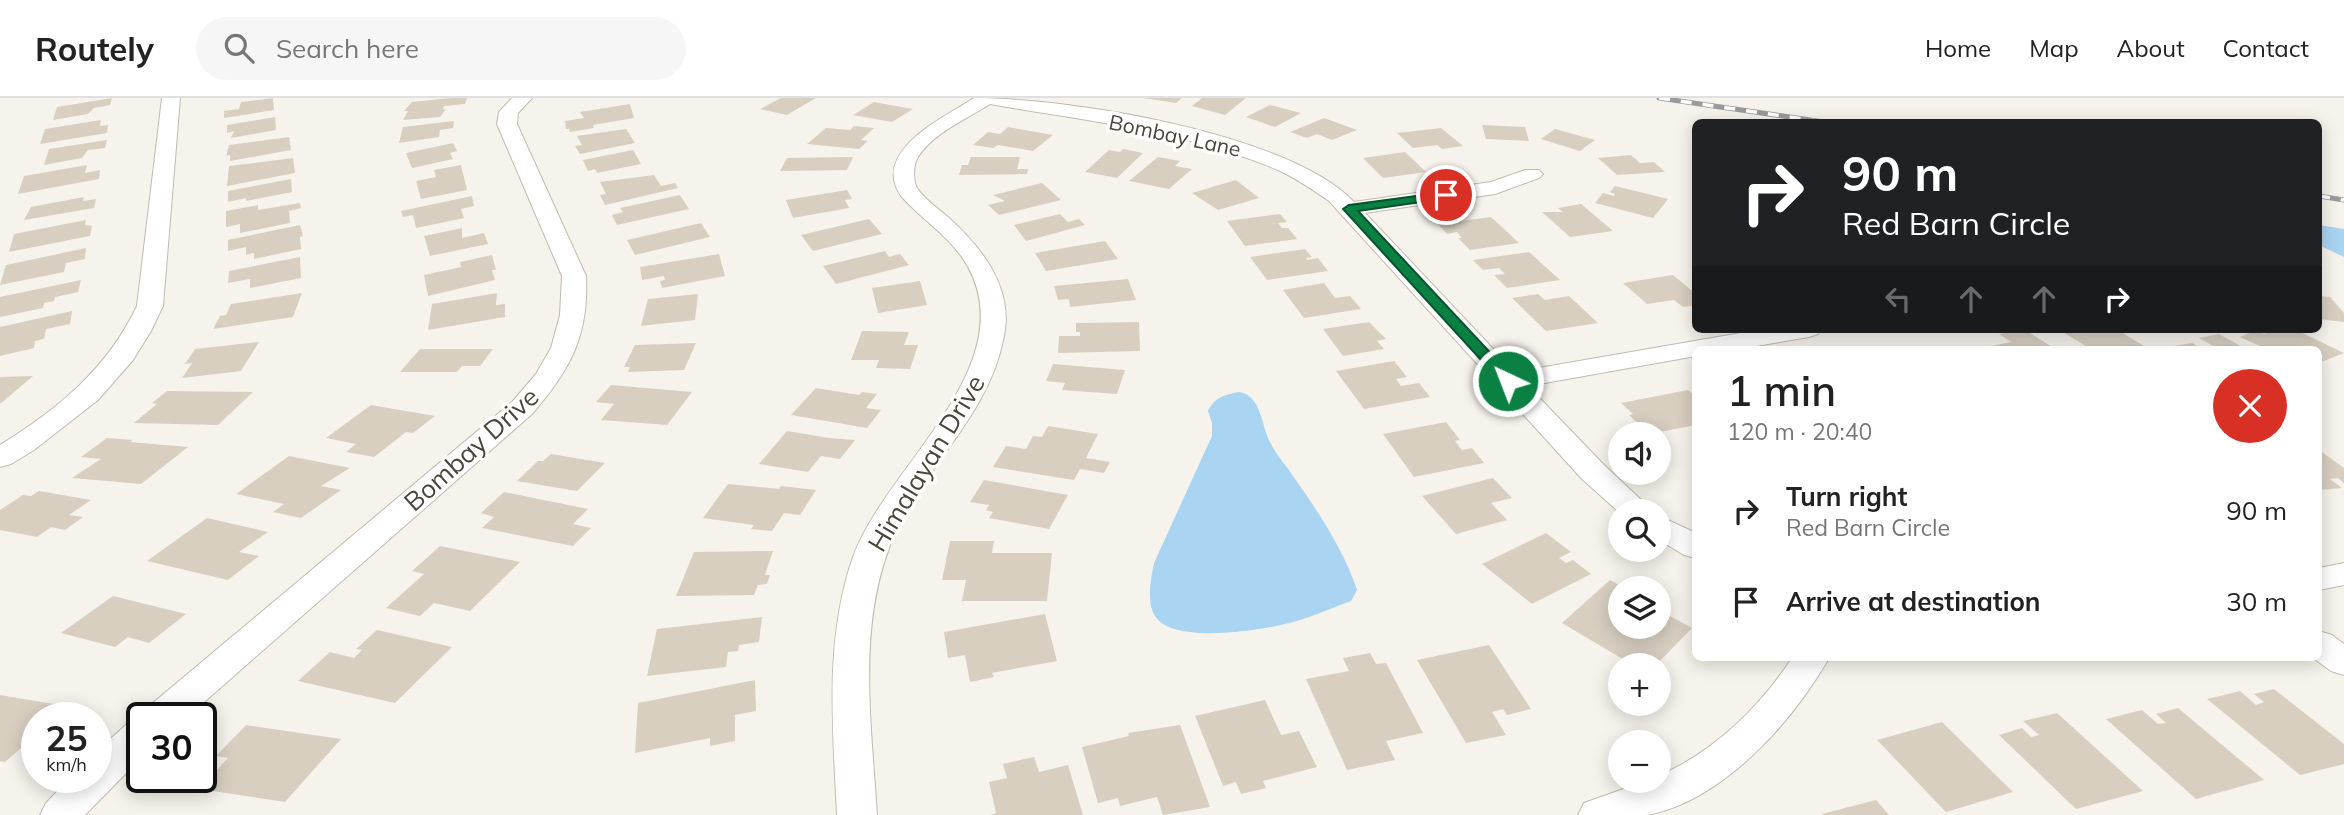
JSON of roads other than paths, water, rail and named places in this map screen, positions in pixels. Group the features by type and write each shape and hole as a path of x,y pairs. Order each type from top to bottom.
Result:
{"street":[{"path":"0,458 39,434 79,403 121,360 142,328 150,306 171,98"},
{"name":"Bombay Drive","path":"179,702 522,408 558,362 572,329 576,301 573,276 507,124 509,112 523,98"},
{"name":"Bombay Lane","path":"986,98 1195,136 1244,149 1289,167 1337,196 1593,472 1623,499"},
{"name":"Himalayan Drive","path":"857,815 850,657 863,571 887,519 977,384 993,331 991,305 982,270 961,244 908,190 904,173 908,156 923,141 986,98"},
{"path":"1349,209 1495,188 1532,174"},
{"path":"1711,346 1786,333"},
{"path":"1508,381 1692,349"},
{"path":"1671,533 1692,545"},
{"path":"2322,578 2344,574"},
{"path":"2322,646 2344,662"},
{"path":"1598,815 1677,787 1732,752 1774,711 1809,661"},
{"path":"112,762 126,748"},
{"path":"60,815 81,793"}],"water":[{"path":"2322,225 2344,229 2344,257 2322,246"},
{"path":"1239,392 1247,394 1257,405 1271,444 1329,531 1357,590 1351,601 1285,624 1236,632 1196,633 1179,630 1164,625 1152,610 1150,590 1154,563 1212,436 1208,411 1220,397"}],"railway":[{"path":"1659,98 1803,119"},
{"path":"2322,196 2344,200"}]}
